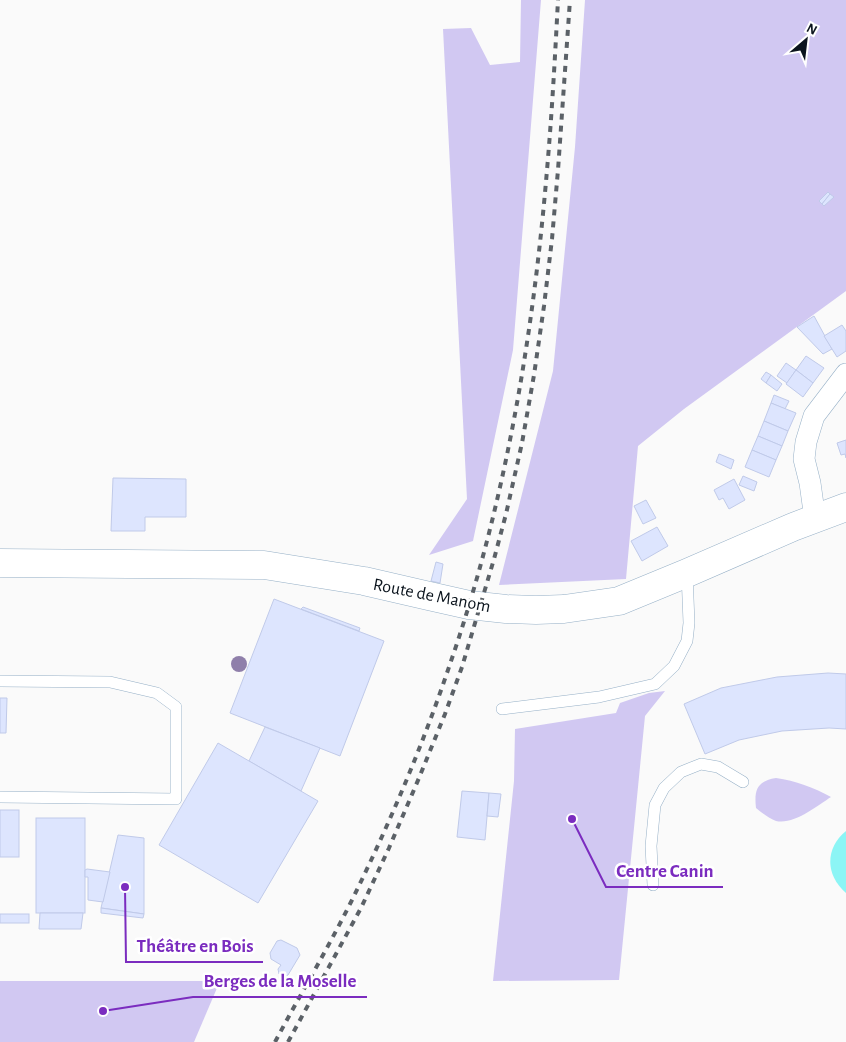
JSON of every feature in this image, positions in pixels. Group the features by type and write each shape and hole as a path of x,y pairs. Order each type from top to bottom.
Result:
{"street":[{"path":"816,518 804,459 806,442 814,416 846,374"},
{"name":"Route de Manom","path":"0,563 264,565 364,581 470,604 506,609 564,609 619,601 793,527 846,507"}],"lane":[{"path":"502,709 599,697 656,684 674,666 688,640 687,573"},
{"path":"0,681 110,682 157,693 176,707 176,799 0,797"},
{"path":"653,885 651,846 655,805 664,788 681,772 701,764 718,767 743,782"}],"shaded area":[{"path":"521,0 541,0 513,350 473,541 429,555 467,499 443,29 471,28 490,65 520,62"},
{"path":"585,0 846,0 846,291 684,409 638,446 626,579 499,585 553,371 575,147"},
{"path":"665,691 645,716 619,980 493,981 514,781 515,729 616,713 620,703 649,693"},
{"path":"776,778 804,785 831,797 798,818 776,821 756,808 756,791 765,781"},
{"path":"0,981 220,981 194,1042 0,1042"}],"water":[{"path":"846,831 846,893 834,878 830,862 834,845"}],"building":[{"path":"828,192 830,194 822,204 819,201"},
{"path":"830,194 834,197 824,206 822,204"},
{"path":"814,316 832,349 823,354 797,327"},
{"path":"842,325 846,331 846,351 837,357 824,336"},
{"path":"806,356 824,368 813,383 796,370"},
{"path":"786,363 796,370 787,383 777,376"},
{"path":"796,370 813,383 803,397 786,384"},
{"path":"766,372 771,375 766,383 761,379"},
{"path":"771,375 782,384 777,391 766,383"},
{"path":"774,395 789,401 785,409 771,403"},
{"path":"771,403 796,413 788,431 764,421"},
{"path":"764,421 788,431 782,446 758,436"},
{"path":"758,436 782,446 776,460 752,450"},
{"path":"846,440 846,458 845,454 841,455 837,443"},
{"path":"752,450 776,460 769,477 745,467"},
{"path":"719,454 734,460 731,469 716,462"},
{"path":"743,476 757,482 754,491 739,485"},
{"path":"113,478 186,479 186,517 145,517 145,531 111,531"},
{"path":"734,479 745,500 729,509 723,498 719,500 714,490"},
{"path":"646,500 656,518 643,524 634,506"},
{"path":"657,527 668,546 642,561 631,541"},
{"path":"436,562 443,564 440,583 431,581"},
{"path":"274,599 384,641 340,756 230,713"},
{"path":"303,607 360,628 359,631 301,609"},
{"path":"828,673 846,674 846,729 829,728 782,731 739,740 705,754 684,704 721,688 777,677"},
{"path":"0,698 7,698 6,733 0,733"},
{"path":"265,727 320,748 301,791 249,761"},
{"path":"218,743 318,801 258,903 159,845"},
{"path":"462,791 489,793 485,840 457,837"},
{"path":"489,793 501,794 498,817 487,816"},
{"path":"0,810 19,810 19,857 0,857"},
{"path":"36,818 85,818 85,913 36,913"},
{"path":"118,835 144,838 144,914 101,908"},
{"path":"85,870 110,872 103,902 88,900 88,877 85,877"},
{"path":"101,908 144,914 143,918 101,913"},
{"path":"40,913 83,913 81,929 39,929"},
{"path":"0,914 29,914 29,923 0,923"},
{"path":"281,940 297,948 300,955 288,975 284,977 279,974 278,969 281,965 271,959 270,953 277,941"}],"railway":[{"path":"275,1042 333,938 379,844 405,784 450,664 486,543 514,420 534,295 549,149 558,0"},
{"path":"288,1042 361,908 419,778 462,667 494,559 522,443 544,306 558,170 570,0"}],"place":[{"name":"Centre Canin","path":"572,819"},
{"name":"Théâtre en Bois","path":"125,887"},
{"name":"Berges de la Moselle","path":"103,1011"}]}
